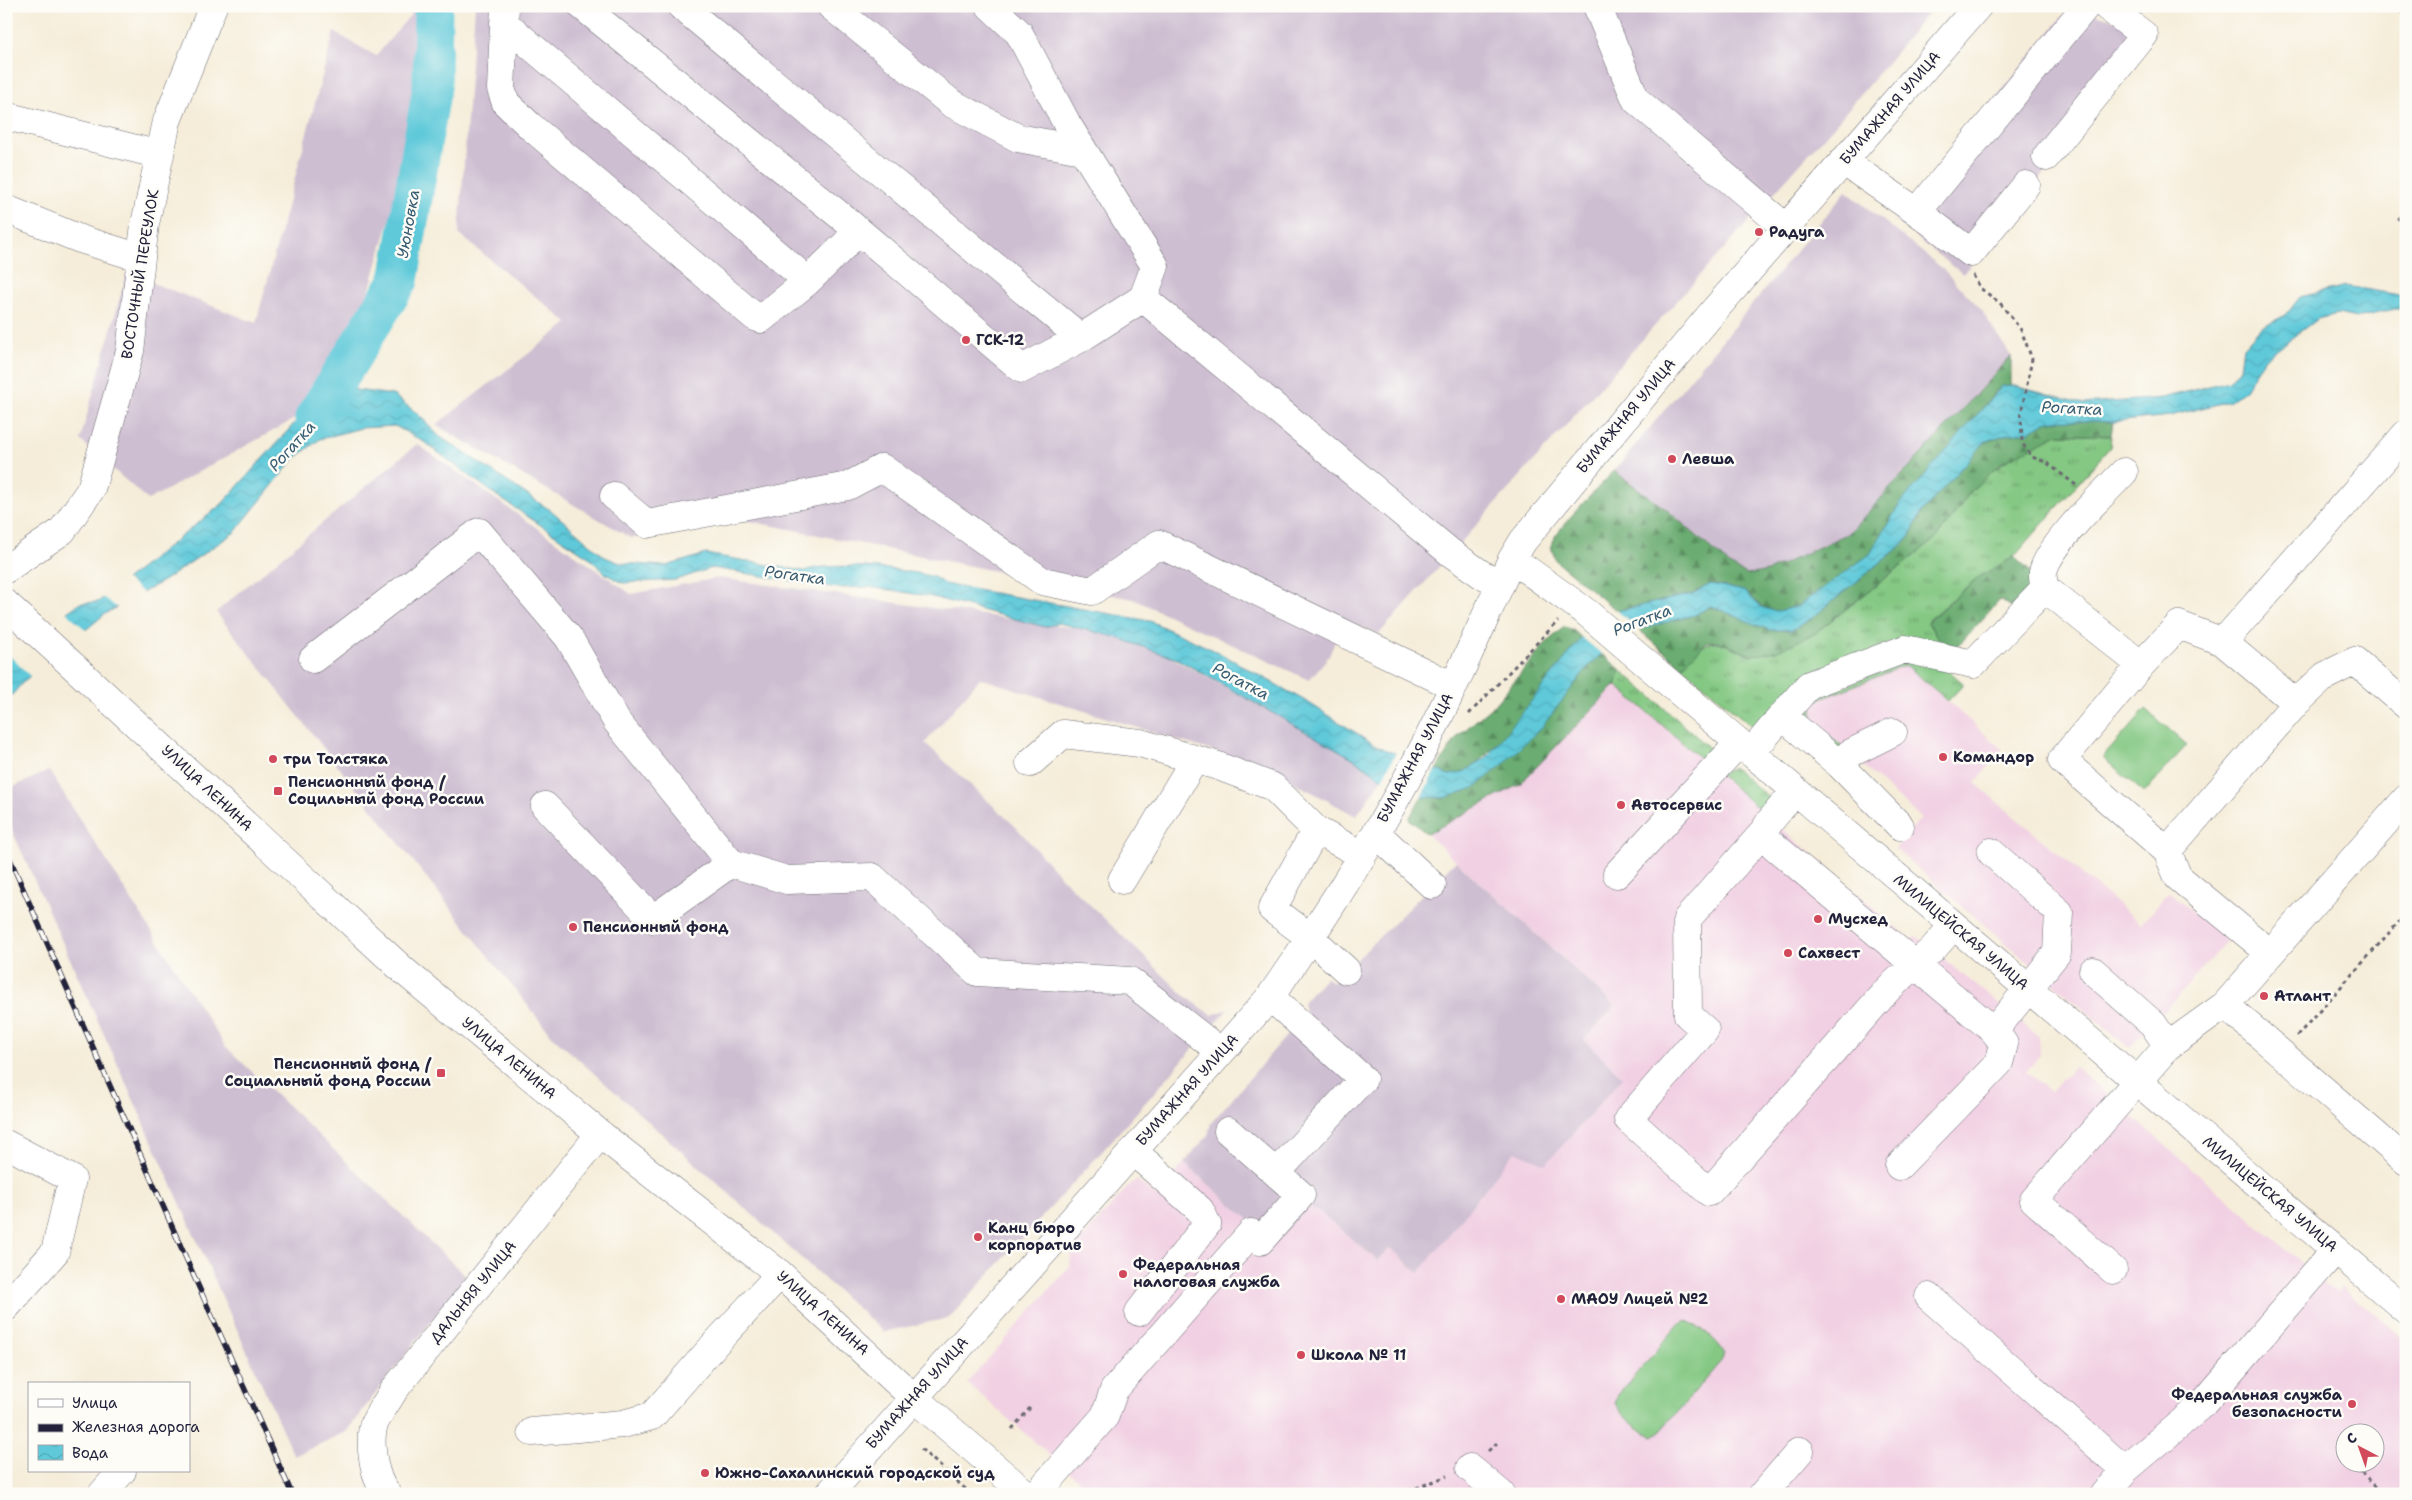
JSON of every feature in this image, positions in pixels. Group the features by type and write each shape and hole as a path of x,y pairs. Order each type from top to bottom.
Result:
{"street":[{"name":"ВОСТОЧНЫЙ ПЕРЕУЛОК","path":"6,569 62,531 91,489 130,351 145,224 167,121 213,6"},
{"path":"582,6 859,230 1022,369 1081,338 1143,298 1155,266 1082,150 1019,33 990,6"},
{"path":"681,6 1081,338"},
{"path":"831,6 952,103 1018,138 1082,150"},
{"path":"1597,6 1636,100 1785,227"},
{"name":"БУМАЖНАЯ УЛИЦА","path":"829,1494 1270,997 1311,938 1390,808 1425,744 1523,541 1603,442 1785,227 1978,6"},
{"path":"1917,212 2086,6"},
{"path":"2046,157 2144,35 2106,6"},
{"path":"505,15 501,89 506,103 545,139 755,317 762,319 808,281 859,230"},
{"path":"505,15 808,281"},
{"path":"6,116 160,154"},
{"path":"1843,161 1917,212 1971,253 2026,185"},
{"path":"6,209 80,239 141,258"},
{"name":"МИЛИЦЕЙСКАЯ УЛИЦА","path":"1143,298 1451,553 1481,574 1507,571 1573,616 1635,654 2406,1310"},
{"path":"2223,642 2406,434"},
{"path":"614,496 647,524 848,486 882,468 1042,581 1092,591 1159,544 1453,686"},
{"path":"2124,472 2073,528 2048,559 2043,573 2045,588 2142,665"},
{"path":"313,659 478,532 570,638 617,722 732,863 787,880 872,877 977,972 1130,981 1221,1052"},
{"path":"1617,874 1745,748 1782,716 1809,685 1905,649 1973,664 2045,588"},
{"name":"УЛИЦА ЛЕНИНА","path":"6,604 404,971 600,1134 780,1274 914,1398 1026,1494"},
{"path":"2270,954 2178,877 2167,851 2062,760 2142,665 2179,625 2223,642 2296,703"},
{"path":"2167,851 2296,703 2325,676 2355,661 2406,705"},
{"path":"1782,716 1840,765 1900,826"},
{"path":"1840,765 1849,754 1893,732"},
{"path":"1030,763 1063,734 1140,743 1195,759 1273,787 1316,830 1369,844 1432,885"},
{"path":"1122,880 1195,759"},
{"path":"1795,791 1762,835 1687,919 1688,1015 1705,1030 1628,1119 1709,1192 1889,988 1932,950 1953,926"},
{"path":"2113,1270 2034,1200 2168,1046 2225,1005 2406,800"},
{"path":"545,806 653,919 732,863"},
{"path":"1316,830 1272,909 1311,938 1346,970"},
{"path":"1762,835 1994,1031 2004,1044 1999,1063 1899,1166"},
{"path":"1991,852 2059,912 2057,953 1994,1031"},
{"path":"2093,971 2153,1024 2168,1046"},
{"path":"1270,997 1363,1079 1276,1173"},
{"path":"2225,1005 2406,1161"},
{"path":"1038,1494 1105,1416 1114,1390 1251,1234 1260,1241 1301,1195 1228,1131"},
{"name":"ДАЛЬНЯЯ УЛИЦА","path":"387,1494 382,1488 373,1462 373,1427 394,1390 600,1134"},
{"path":"6,1144 72,1179 55,1252 6,1307"},
{"path":"1133,1151 1200,1210 1207,1224 1139,1312"},
{"path":"2104,1494 2125,1470 2200,1406 2335,1250"},
{"path":"532,1432 623,1424 652,1416 716,1342 780,1274"},
{"path":"1929,1297 2125,1470"},
{"path":"1763,1494 1800,1451"},
{"path":"1470,1468 1501,1494"},
{"path":"102,1494 121,1472"}],"path":[{"path":"2394,6 2406,16"},
{"path":"2398,220 2406,211"},
{"path":"1971,253 1972,273 1980,288 2000,303 2021,330 2029,348 2032,359 2027,389 2020,414 2021,433 2027,453 2046,462 2076,485"},
{"path":"1464,719 1557,621 1573,616"},
{"path":"2281,1054 2406,914"},
{"path":"1012,1429 1030,1408"},
{"path":"921,1449 971,1494"},
{"path":"2361,1472 2386,1494"}],"shaded area":[{"path":"418,6 427,89 361,319 309,411 148,500 80,440 127,273 256,323 334,32 376,56"},
{"path":"475,6 1934,6 1840,119 1379,634 1344,620 1329,656 1309,680 1133,599 734,518 631,538 436,425 568,323 459,234"},
{"path":"2071,6 2156,33 1963,274 1895,221"},
{"path":"1846,191 1942,268 1979,307 2011,356 1849,533 1768,571 1747,575 1731,566 1667,510 1614,471"},
{"path":"417,444 631,594 719,578 1132,636 1385,775 1356,816 1269,769 980,678 925,743 1015,826 1062,878 1185,996 1212,1015 1228,1009 1099,1155 949,1318 884,1332 551,1035 216,612"},
{"path":"1906,665 2003,750 1975,783 2141,924 2169,892 2226,941 2181,993 2129,1048 1895,849 1921,818 1814,722 1810,703"},
{"path":"1616,685 1910,939 1916,936 2039,1037 2040,1055 2026,1072 2051,1092 2074,1066 2322,1281 2337,1293 2341,1287 2406,1340 2406,1494 1094,1494 967,1383 1070,1266 1071,1252 1131,1183 1137,1180 1156,1196 1184,1163 1275,1242 1308,1206 1320,1212 1378,1261 1390,1248 1419,1273 1515,1151 1618,1073 1584,1040 1615,1006 1427,834 1520,784"},
{"path":"49,771 225,1046 466,1276 346,1432 294,1456 6,817 6,790"},
{"path":"1456,861 1615,1006 1584,1040 1623,1077 1546,1164 1515,1151 1419,1273 1390,1248 1378,1261 1320,1212 1308,1206 1276,1243 1184,1163 1208,1135 1211,1123 1305,1014 1303,1002 1310,994 1326,977 1333,983"}],"green space":[{"path":"2011,356 2011,385 1997,390 1959,438 1899,505 1870,554 1796,608 1778,611 1765,609 1744,591 1711,584 1692,594 1617,611 1556,561 1551,547 1556,535 1614,471 1667,510 1731,566 1747,575 1768,571 1849,533"},
{"path":"2056,420 2113,422 2111,436 2058,434 2001,463 1970,492 1934,540 1814,634 1776,651 1751,655 1717,641 1707,642 1682,667 1638,629 1695,615 1711,606 1769,630 1792,630 1811,619 1907,541 1922,512 1982,444 2004,435 2029,432 2046,422"},
{"path":"2058,434 2111,436 2110,447 2014,557 1977,578 1927,621 1942,644 1926,640 1759,726 1750,725 1682,667 1700,649 1713,642 1728,645 1751,655 1814,634 1934,540 1980,481 2022,451"},
{"path":"2014,557 2032,573 2030,595 2016,610 2000,600 1957,647 1942,644 1927,622 1977,578"},
{"path":"1564,627 1572,629 1582,638 1542,691 1506,734 1474,766 1461,773 1454,775 1436,769 1458,736 1494,705 1546,643"},
{"path":"1601,653 1621,670 1616,685 1520,784 1427,834 1409,819 1421,797 1445,798"},
{"path":"1910,659 1949,671 1964,684 1948,701 1906,665 1811,703 1814,722 1843,748 1837,752 1809,723 1805,706 1811,700"},
{"path":"1621,670 1713,751 1708,765 1616,685"},
{"path":"2146,709 2187,745 2144,793 2103,757"},
{"path":"1734,768 1771,800 1766,815 1719,774"},
{"path":"1686,1320 1708,1334 1718,1343 1724,1353 1722,1360 1661,1431 1654,1436 1631,1423 1615,1403 1617,1396 1679,1324"}],"water":[{"name":"Рогатка","path":"2346,286 2401,295 2406,294 2406,309 2395,309 2357,318 2338,314 2317,319 2265,358 2245,390 2230,401 2170,416 2113,422 2056,420 2046,422 2029,432 2004,435 1985,442 1922,512 1907,541 1811,619 1792,630 1769,630 1711,606 1695,615 1624,633 1587,668 1542,727 1500,767 1474,788 1445,798 1421,797 1385,781 1354,759 1177,659 1115,637 1059,623 1045,627 928,596 869,587 838,588 712,568 676,580 623,583 606,574 587,556 497,496 424,442 395,426 361,428 320,439 294,459 235,532 165,580 105,614 24,681 6,702 6,656 9,653 80,603 98,602 222,504 317,398 349,389 393,395 418,414 439,436 553,512 605,557 620,563 666,566 706,554 804,571 831,567 867,567 918,573 936,578 944,584 1150,621 1218,652 1309,703 1377,746 1449,775 1462,773 1486,758 1587,631 1617,611 1692,594 1711,584 1744,591 1761,607 1771,610 1778,611 1798,606 1870,554 1899,505 2002,386 2011,385 2084,404 2162,398 2229,381 2240,368 2243,347 2261,327 2286,315 2300,297"}],"pier":[{"path":"124,578 145,594 119,609 101,596"},
{"path":"1615,609 1641,631 1625,635 1603,655 1580,636 1586,629"},
{"path":"65,611 88,632 32,678 6,652"},
{"path":"1397,751 1437,767 1420,799 1381,781"}],"waterway":[{"name":"Уюновка","path":"314,418 399,280 432,87 433,6"}],"railway":[{"path":"6,850 292,1494"}],"place":[{"name":"Радуга","path":"1759,232"},
{"name":"ГСК-12","path":"966,340"},
{"name":"Левша","path":"1672,459"},
{"name":"Командор","path":"1943,757"},
{"name":"три Толстяка","path":"273,759"},
{"name":"Пенсионный фонд / Социльный фонд России","path":"278,791"},
{"name":"Автосервис","path":"1621,805"},
{"name":"Мусхед","path":"1818,919"},
{"name":"Пенсионный фонд","path":"573,927"},
{"name":"Сахвест","path":"1788,953"},
{"name":"Атлант","path":"2264,996"},
{"name":"Пенсионный фонд / Социальный фонд России","path":"441,1073"},
{"name":"Канц бюро корпоратив","path":"978,1237"},
{"name":"Федеральная налоговая служба","path":"1123,1274"},
{"name":"МАОУ Лицей №2","path":"1561,1299"},
{"name":"Школа № 11","path":"1301,1355"},
{"name":"Федеральная служба безопасности","path":"2352,1404"},
{"name":"Южно-Сахалинский городской суд","path":"705,1473"}]}
